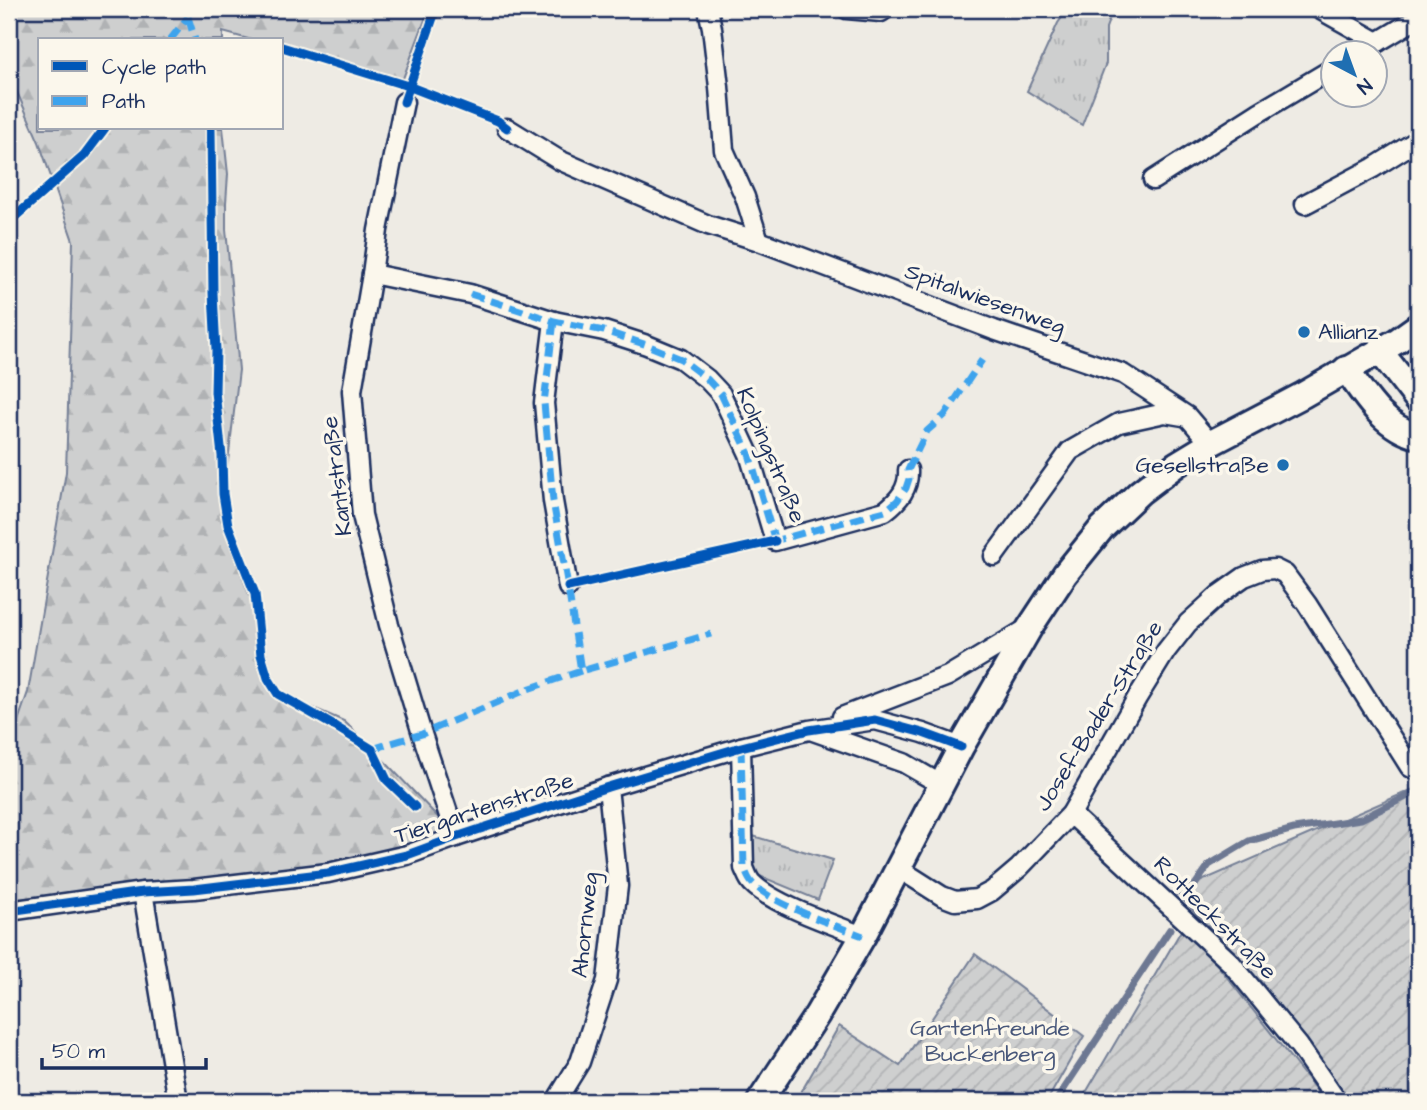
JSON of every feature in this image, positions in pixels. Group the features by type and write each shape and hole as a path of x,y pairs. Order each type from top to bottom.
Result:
{"main road":[{"path":"760,1101 817,1016 863,936 961,747 1030,627 1065,574 1102,528 1140,492 1177,464 1210,443 1303,395 1418,326"},
{"path":"1379,350 1418,400"},
{"path":"1346,369 1377,412 1408,433 1418,436"}],"street":[{"path":"708,9 724,149 745,197 759,242"},
{"path":"847,9 881,12 885,9"},
{"path":"1320,9 1369,38"},
{"path":"1386,38 1418,18"},
{"path":"1153,180 1318,77"},
{"name":"Kantstraße","path":"404,102 378,230 352,391 362,515 393,637 456,837"},
{"name":"Spitalwiesenweg","path":"507,128 559,160 708,225 994,330 1123,374 1187,416 1210,443"},
{"path":"1305,204 1373,168 1418,140"},
{"name":"Kolpingstraße","path":"372,274 470,294 554,321 604,331 681,359 721,394 749,454 775,541 885,511 897,501 906,488 908,470"},
{"path":"554,321 544,402 553,501 568,587"},
{"path":"994,556 1070,451 1119,423 1165,413 1187,416"},
{"name":"Josef-Bader-Straße","path":"898,868 942,896 955,901 977,899 992,891 1019,868 1072,814 1137,698 1166,651 1188,623 1220,594 1244,577 1262,569 1275,569 1285,574 1410,766 1418,771"},
{"name":"Tiergartenstraße","path":"809,730 948,676 1030,627"},
{"name":"Tiergartenstraße","path":"9,911 143,892 194,889 328,873 407,855 608,787 741,747 809,730 875,720 961,747"},
{"path":"809,730 904,763 942,785"},
{"path":"741,747 744,869 750,881 759,890 790,907 863,936"},
{"name":"Ahornweg","path":"556,1101 580,1062 607,980 618,886 608,787"},
{"name":"Rotteckstraße","path":"1072,814 1231,962 1299,1046 1338,1101"},
{"path":"143,892 178,1101"}],"green space":[{"path":"9,9 429,9 402,81 284,49 284,38 245,38 223,32 223,38 38,38 38,130 223,130 228,174 226,229 239,370 221,520 252,603 277,692 344,721 456,836 324,867 9,900 9,747 28,692 66,472 73,241 39,142 9,74"},
{"path":"1068,9 1113,9 1106,28 1106,63 1082,125 1027,91 1058,23"},
{"path":"1418,787 1418,1101 1347,1101 1263,984 1176,892"},
{"path":"753,836 833,860 818,900 755,874 751,869"},
{"name":"Gartenfreunde Buckenberg","path":"1185,924 1316,1090 1322,1101 1081,1101"},
{"name":"Gartenfreunde Buckenberg","path":"975,954 1084,1036 1047,1101 796,1101 839,1026 900,1066"}],"waterway":[{"path":"1185,899 1209,865 1249,841 1294,829 1361,819 1418,791"},
{"path":"1056,1101 1170,929"}],"marked path":[{"path":"188,17 194,38"},
{"path":"172,38 188,17"},
{"path":"470,294 554,321 604,331 647,345 681,359 707,379 721,394 749,454 775,541"},
{"path":"554,321 544,403 553,501 581,671 711,634"},
{"path":"770,542 885,511 897,501 906,488 908,470 927,431 945,415 982,360"},
{"path":"372,749 422,734 528,689 581,671"},
{"path":"741,747 744,868 749,880 761,891 788,906 863,936"}],"cycle path":[{"path":"404,102 436,9"},
{"path":"284,48 408,86 498,121 507,128"},
{"path":"9,222 84,156 104,130"},
{"path":"211,130 215,392 223,494 228,525 255,594 261,655 268,678 278,694 372,749 387,780 415,807"},
{"path":"568,587 775,541"},
{"path":"9,911 143,892 194,889 328,873 407,855 608,787 741,747 809,730 875,720 961,747"}],"place":[{"name":"Allianz","path":"1304,332"},
{"name":"Gesellstraße","path":"1283,465"}]}
